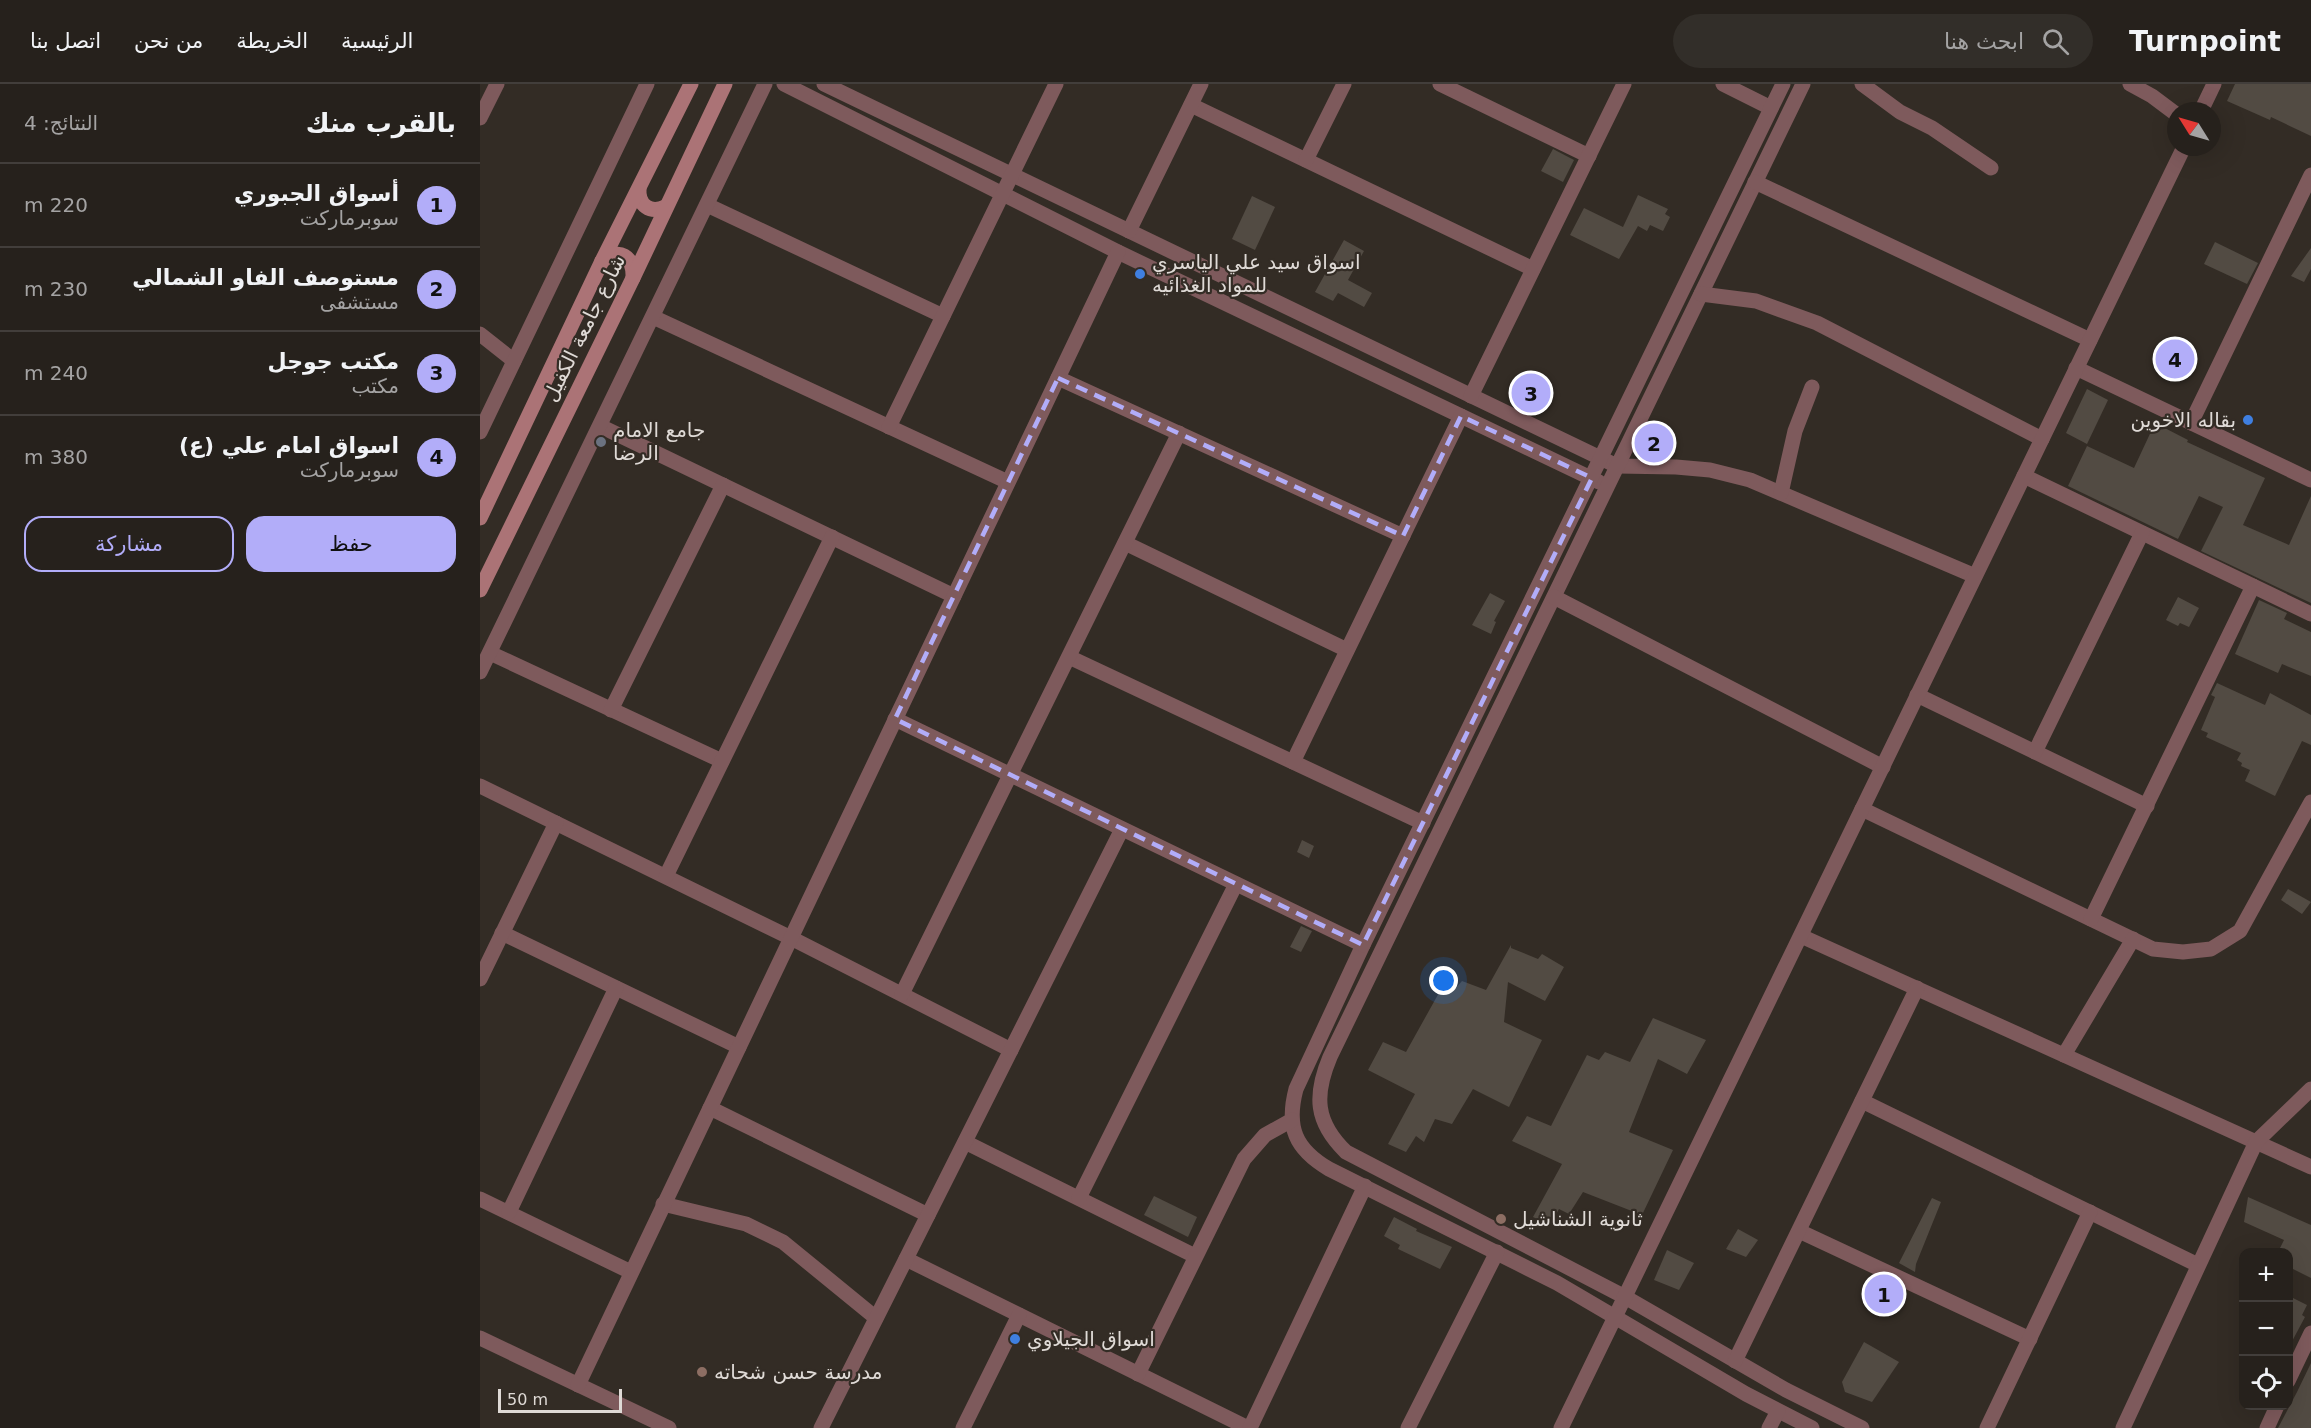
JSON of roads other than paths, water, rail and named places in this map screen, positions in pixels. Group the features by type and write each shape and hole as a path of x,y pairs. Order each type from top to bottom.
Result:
{"main road":[{"name":"شارع جامعة الكفيل","path":"480,518 602,261 691,84"},
{"name":"شارع جامعة الكفيل","path":"480,590 725,84"},
{"path":"639,189 641,202 646,207 659,210 665,207"},
{"path":"602,261 610,255 620,254 629,259 634,268 633,278"}],"street":[{"path":"480,118 497,84"},
{"path":"480,432 648,84"},
{"path":"480,672 765,84"},
{"path":"784,84 1118,252 1608,486"},
{"path":"824,84 1617,466 1676,466 1710,470 1750,480 1976,576"},
{"path":"889,427 1056,84"},
{"path":"1129,231 1201,84"},
{"path":"1306,160 1344,84"},
{"path":"1440,84 1589,156"},
{"path":"1471,396 1624,84"},
{"path":"1723,84 1771,108"},
{"path":"1783,84 1364,945 1296,1089 1292,1104 1292,1120 1295,1137 1303,1151 1329,1169 1497,1252 1616,1316 1689,1361 1812,1428"},
{"path":"1803,84 1330,1057 1319,1091 1324,1125 1346,1152 1625,1297 1735,1361 1862,1428"},
{"path":"1862,84 1900,112 1932,128 1991,168"},
{"path":"2130,84 2167,107"},
{"path":"2205,102 2214,84"},
{"path":"1191,105 1533,269"},
{"path":"1562,1428 2180,156"},
{"path":"2191,423 2305,204 2311,176"},
{"path":"1755,182 2090,340"},
{"path":"707,205 943,316"},
{"path":"578,1385 1118,252"},
{"path":"1701,294 1756,301 1817,323 2042,439"},
{"path":"652,317 1008,482"},
{"path":"480,334 514,361"},
{"path":"2076,368 2311,479"},
{"path":"1058,378 1403,536"},
{"path":"1781,493 1795,431 1812,387"},
{"path":"1293,762 1461,416"},
{"path":"600,426 954,596"},
{"path":"902,994 1179,433"},
{"path":"2024,476 2311,614"},
{"path":"611,710 723,485"},
{"path":"2035,752 2142,533"},
{"path":"666,876 832,537"},
{"path":"1125,543 1347,650"},
{"path":"2091,920 2253,586"},
{"path":"1554,597 1883,767"},
{"path":"490,653 722,761"},
{"path":"1069,657 1423,823"},
{"path":"1917,695 2146,806"},
{"path":"895,719 1364,945"},
{"path":"480,786 791,938 1011,1050"},
{"path":"1862,809 2153,949 2183,952 2211,949 2240,931 2311,802"},
{"path":"480,979 556,823"},
{"path":"821,1428 1122,829"},
{"path":"1079,1198 1236,884"},
{"path":"502,933 739,1047"},
{"path":"1801,936 2311,1167"},
{"path":"2064,1055 2133,939"},
{"path":"509,1212 616,988"},
{"path":"1735,1361 1917,988"},
{"path":"2123,1428 2256,1142 2311,1089"},
{"path":"1863,1101 2199,1265"},
{"path":"710,1108 928,1215"},
{"path":"1138,1374 1237,1172 1253,1146 1278,1126 1292,1120"},
{"path":"965,1142 1195,1256"},
{"path":"906,1259 1249,1428 1365,1186"},
{"path":"480,1199 632,1272"},
{"path":"663,1204 746,1224 783,1242 828,1276 876,1318"},
{"path":"1987,1428 2090,1212"},
{"path":"1799,1231 2030,1339"},
{"path":"1408,1428 1497,1252"},
{"path":"963,1428 1019,1315"},
{"path":"2293,1372 2311,1333"},
{"path":"480,1338 669,1428"},
{"path":"2266,1428 2275,1410"},
{"path":"1769,1428 1778,1411"}],"place":[{"name":"اسواق سيد علي الياسري للمواد الغذائيه","path":"1140,274"},
{"name":"اسواق امام علي (ع)","path":"2175,359"},
{"name":"مكتب جوجل","path":"1531,393"},
{"name":"بقاله الاخوين","path":"2248,420"},
{"name":"جامع الامام الرضا","path":"601,442"},
{"name":"مستوصف الفاو الشمالي","path":"1654,443"},
{"name":"ثانوية الشناشيل","path":"1501,1219"},
{"name":"أسواق الجبوري","path":"1884,1294"},
{"name":"اسواق الجيلاوي","path":"1015,1339"},
{"name":"مدرسة حسن شحاته","path":"702,1372"}]}
